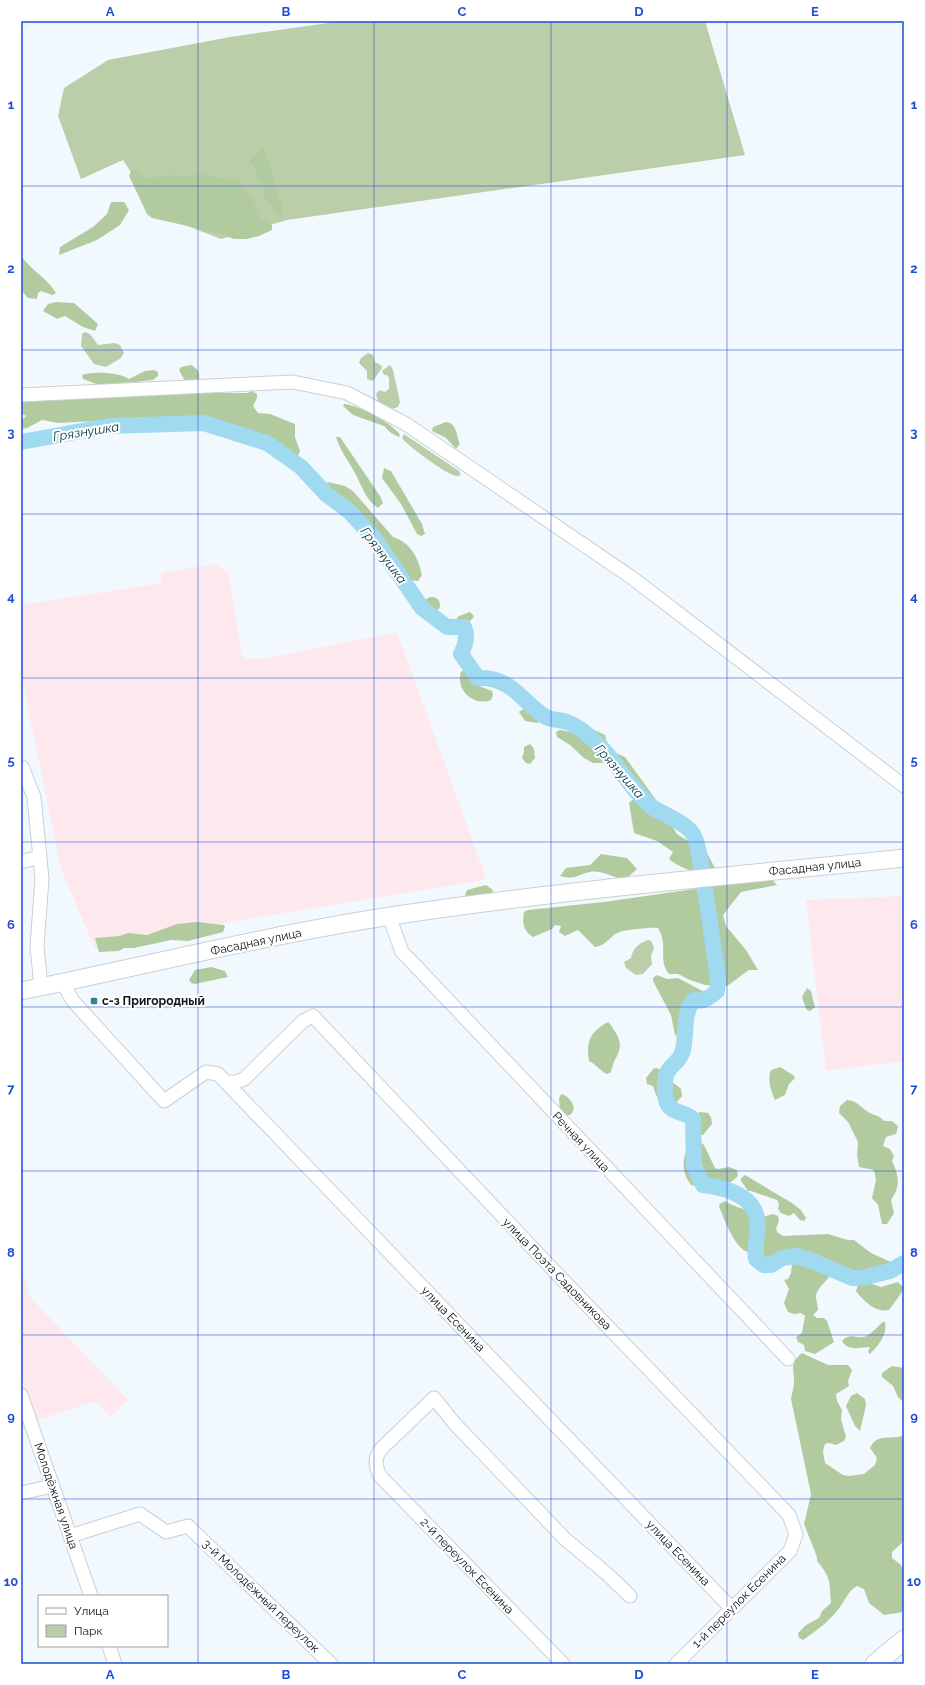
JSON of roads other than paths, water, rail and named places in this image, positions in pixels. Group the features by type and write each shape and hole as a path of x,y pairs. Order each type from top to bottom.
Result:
{"highway":[{"path":"875,1664 904,1640"}],"main road":[{"name":"Фасадная улица","path":"21,991 284,936 389,916 494,902 904,858"}],"street":[{"path":"21,395 293,382 347,393 406,424 631,577 904,786"},
{"path":"22,767 34,797 43,886 37,946 41,987"},
{"path":"21,862 39,857"},
{"name":"Речная улица","path":"389,916 402,952 788,1359"},
{"name":"улица Есенина","path":"62,982 73,1001 164,1101 206,1072 218,1074 732,1609"},
{"name":"улица Поэта Садовникова","path":"226,1082 236,1082 244,1079 303,1020 313,1016 560,1277 790,1515 796,1534"},
{"name":"Молодёжная улица","path":"21,1395 91,1595"},
{"name":"2-й переулок Есенина","path":"563,1664 380,1476 375,1466 376,1457 381,1449 434,1398 455,1424 565,1539 606,1573 630,1596"},
{"path":"21,1493 52,1486"},
{"name":"3-й Молодёжный переулок","path":"70,1536 140,1514 166,1532 188,1526 328,1664"},
{"name":"1-й переулок Есенина","path":"676,1664 790,1551 796,1534"},
{"path":"108,1647 115,1664"}],"waterway":[{"name":"Грязнушка","path":"21,442 109,426 204,423 267,443 301,467 326,494 350,512 373,537 422,608 447,627 464,627 466,640 461,654 478,678 499,681 515,691 544,716 550,719 567,722 581,729 601,747 631,786 652,807 687,827 694,836 699,853 718,979 717,991 703,1000 694,1000 688,1009 683,1050 679,1059 667,1073 665,1096 667,1103 672,1109 693,1119 694,1166 703,1185 728,1190 744,1198 755,1211 757,1219 756,1259 764,1265 771,1265 782,1258 796,1256 815,1262 852,1278 862,1278 890,1271 904,1263"}],"place":[{"name":"с-з Пригородный","path":"94,1001"}]}
